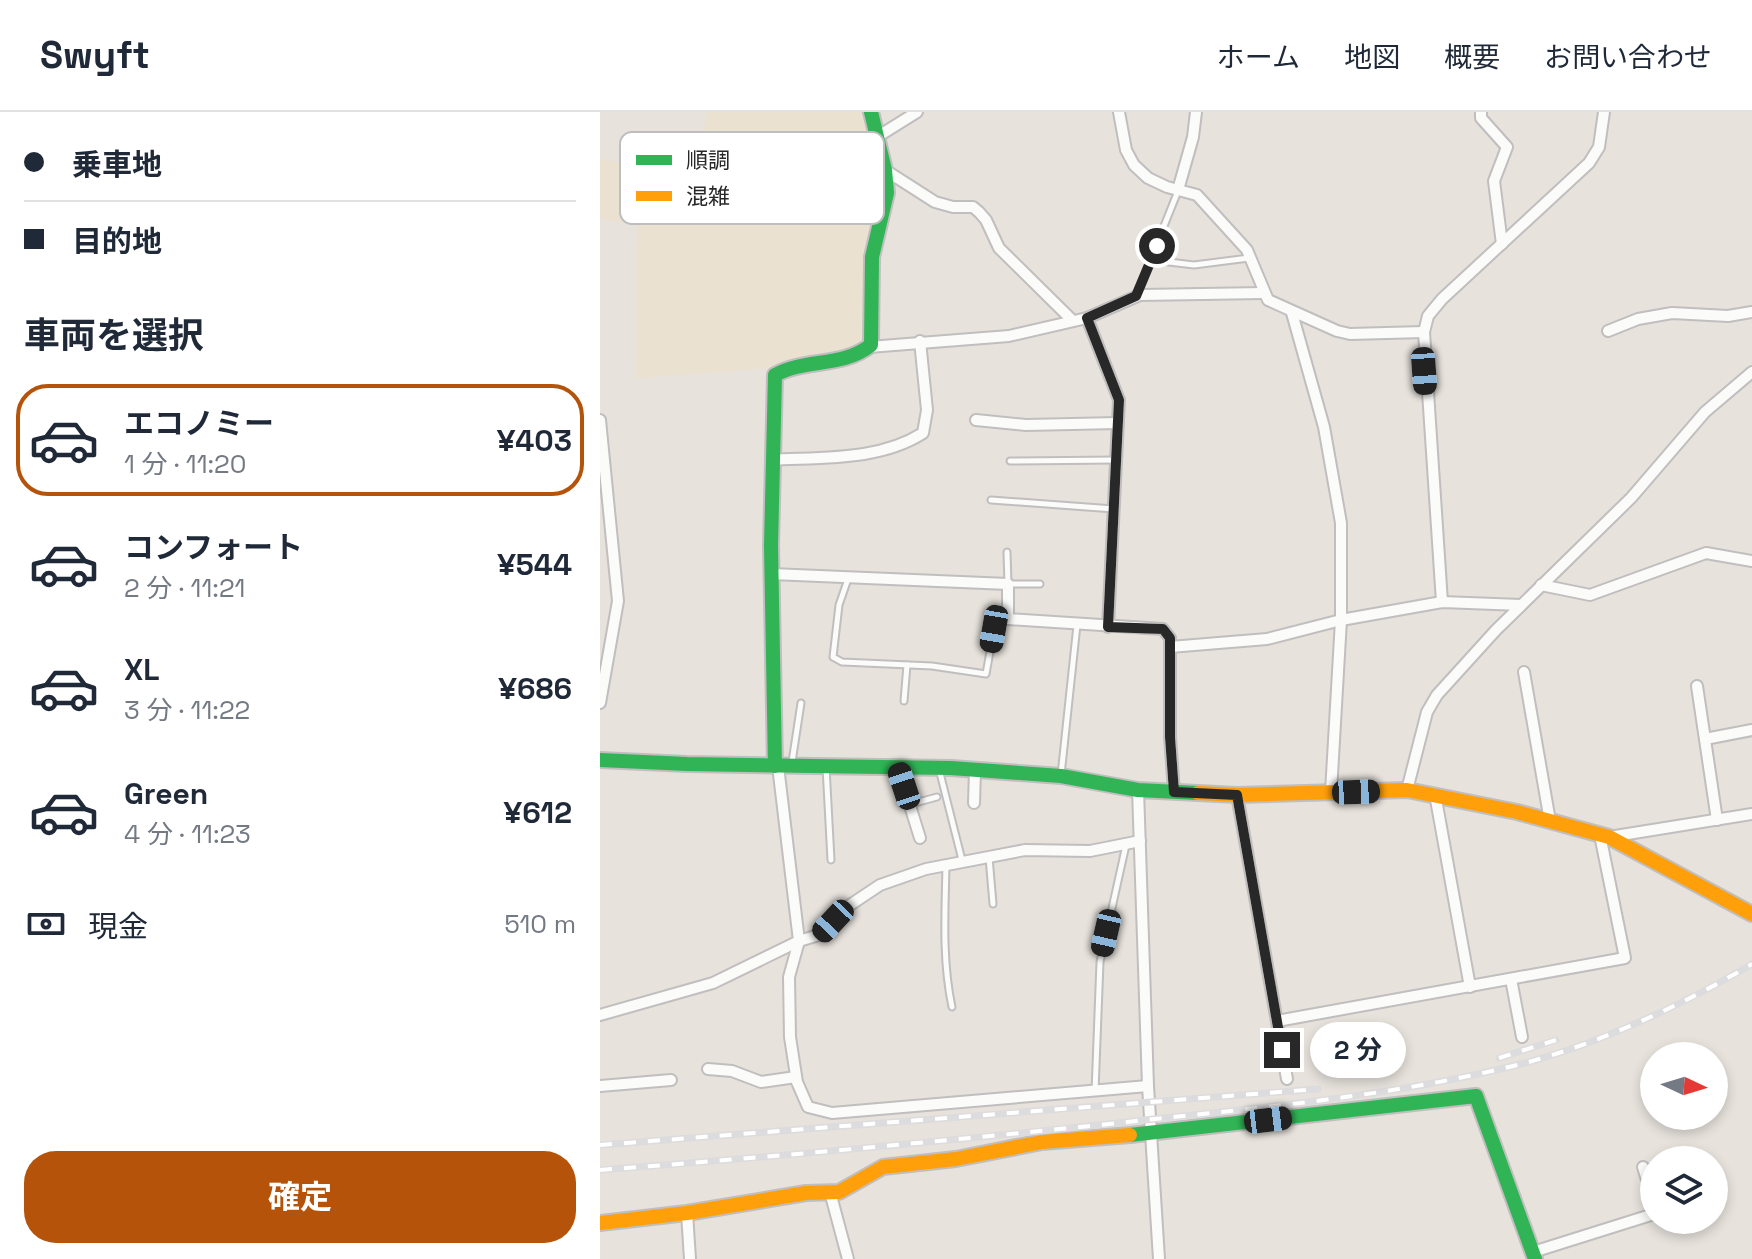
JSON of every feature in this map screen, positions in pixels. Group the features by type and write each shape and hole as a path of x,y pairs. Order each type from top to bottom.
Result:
{"street":[{"path":"871,112 876,132"},
{"path":"884,133 917,112"},
{"path":"1119,112 1126,150 1134,165 1148,178 1197,195 1247,250 1268,300 1292,313 1350,334 1424,332"},
{"path":"1178,190 1193,137 1196,112"},
{"path":"1481,112 1481,118 1507,147 1494,181 1502,244"},
{"path":"1442,602 1424,332 1428,316 1442,299 1596,155 1602,139 1604,112"},
{"path":"884,166 887,193 884,206"},
{"path":"885,170 935,202 953,207 973,207 986,220 999,248 1072,320"},
{"path":"880,224 872,257 873,326 869,347 864,353 853,357 784,370 775,375 771,460 772,574 781,766 799,941 789,977 790,1037 796,1077 808,1107 832,1113 1148,1086"},
{"path":"869,347 1009,336 1087,318 1136,296 1264,293"},
{"path":"1608,331 1638,319 1672,313 1728,316 1752,312"},
{"path":"1292,313 1324,427 1328,460 1339,503 1341,620 1331,792"},
{"path":"1087,318 1119,400 1108,627"},
{"path":"771,460 868,454 909,442 923,433 927,410 920,341"},
{"path":"1407,790 1418,741 1432,704 1469,658 1631,498 1705,412 1752,372"},
{"path":"600,420 618,601 600,703"},
{"path":"976,420 1026,425 1118,423"},
{"path":"1541,585 1590,595 1706,553 1752,561"},
{"path":"772,574 1008,584 1008,619 1163,629 1167,632 1170,647 1170,737 1174,792"},
{"path":"1170,647 1267,639 1341,620 1442,602 1521,605"},
{"path":"1524,672 1550,821"},
{"path":"1697,686 1717,820"},
{"path":"1705,739 1752,730"},
{"path":"600,760 939,768 1061,776 1138,790 1237,795 1407,790 1435,794 1604,836 1752,914"},
{"path":"898,767 920,838"},
{"path":"974,803 975,770"},
{"path":"1138,790 1150,1133 1159,1259"},
{"path":"1435,794 1470,987"},
{"path":"1237,795 1287,1079"},
{"path":"1604,836 1752,814"},
{"path":"1277,1021 1625,958 1604,836"},
{"path":"600,1015 713,983 799,941 822,934 844,909 880,885 962,860 1025,850 1090,851 1140,841"},
{"path":"1511,979 1522,1037"},
{"path":"708,1069 732,1071 761,1082 796,1077"},
{"path":"600,1086 671,1080"},
{"path":"600,1223 687,1213 806,1193 839,1192 883,1167 956,1159 1042,1142 1150,1133 1476,1096 1534,1256 1640,1219"},
{"path":"830,1192 848,1259"},
{"path":"687,1213 690,1259"}],"lane":[{"path":"1136,296 1178,190"},
{"path":"1152,260 1194,265 1250,258"},
{"path":"1010,461 1117,460"},
{"path":"991,500 1115,509"},
{"path":"1007,552 1008,584 1040,584"},
{"path":"848,579 839,605 833,657 842,662 907,665 986,674 994,629 1008,619"},
{"path":"1061,776 1077,625"},
{"path":"904,701 907,665"},
{"path":"781,766 801,703"},
{"path":"826,766 831,860"},
{"path":"939,768 962,860"},
{"path":"910,805 937,797"},
{"path":"1095,1092 1100,962 1126,844"},
{"path":"989,856 993,904"},
{"path":"946,864 945,935 947,982 952,1007"}],"shaded area":[{"path":"707,112 867,112 871,132 704,132"},
{"path":"600,159 620,163 620,222 600,219"},
{"path":"637,224 880,224 868,339 861,349 783,367 636,378"}],"railway":[{"path":"600,1170 1118,1123 1323,1100 1424,1085 1525,1063 1583,1045 1671,1008 1752,964"},
{"path":"1499,1058 1556,1040"},
{"path":"600,1145 1318,1089"}],"traffic: fast":[{"path":"871,112 876,132"},
{"path":"884,166 887,193 884,206"},
{"path":"775,766 771,546 775,375 799,366 848,357 871,345 872,257 880,224"},
{"path":"600,760 951,768 1061,776 1138,790 1198,793"},
{"path":"1130,1135 1476,1096 1535,1259"}],"traffic: slow":[{"path":"1198,793 1237,795 1407,790 1517,812 1609,837 1752,914"},
{"path":"600,1223 687,1213 806,1193 839,1192 883,1167 956,1159 1042,1142 1130,1135"}],"route":[{"path":"1157,246 1136,296 1087,318 1119,400 1108,627 1163,629 1170,638 1170,737 1174,792 1237,795 1282,1050"}]}
